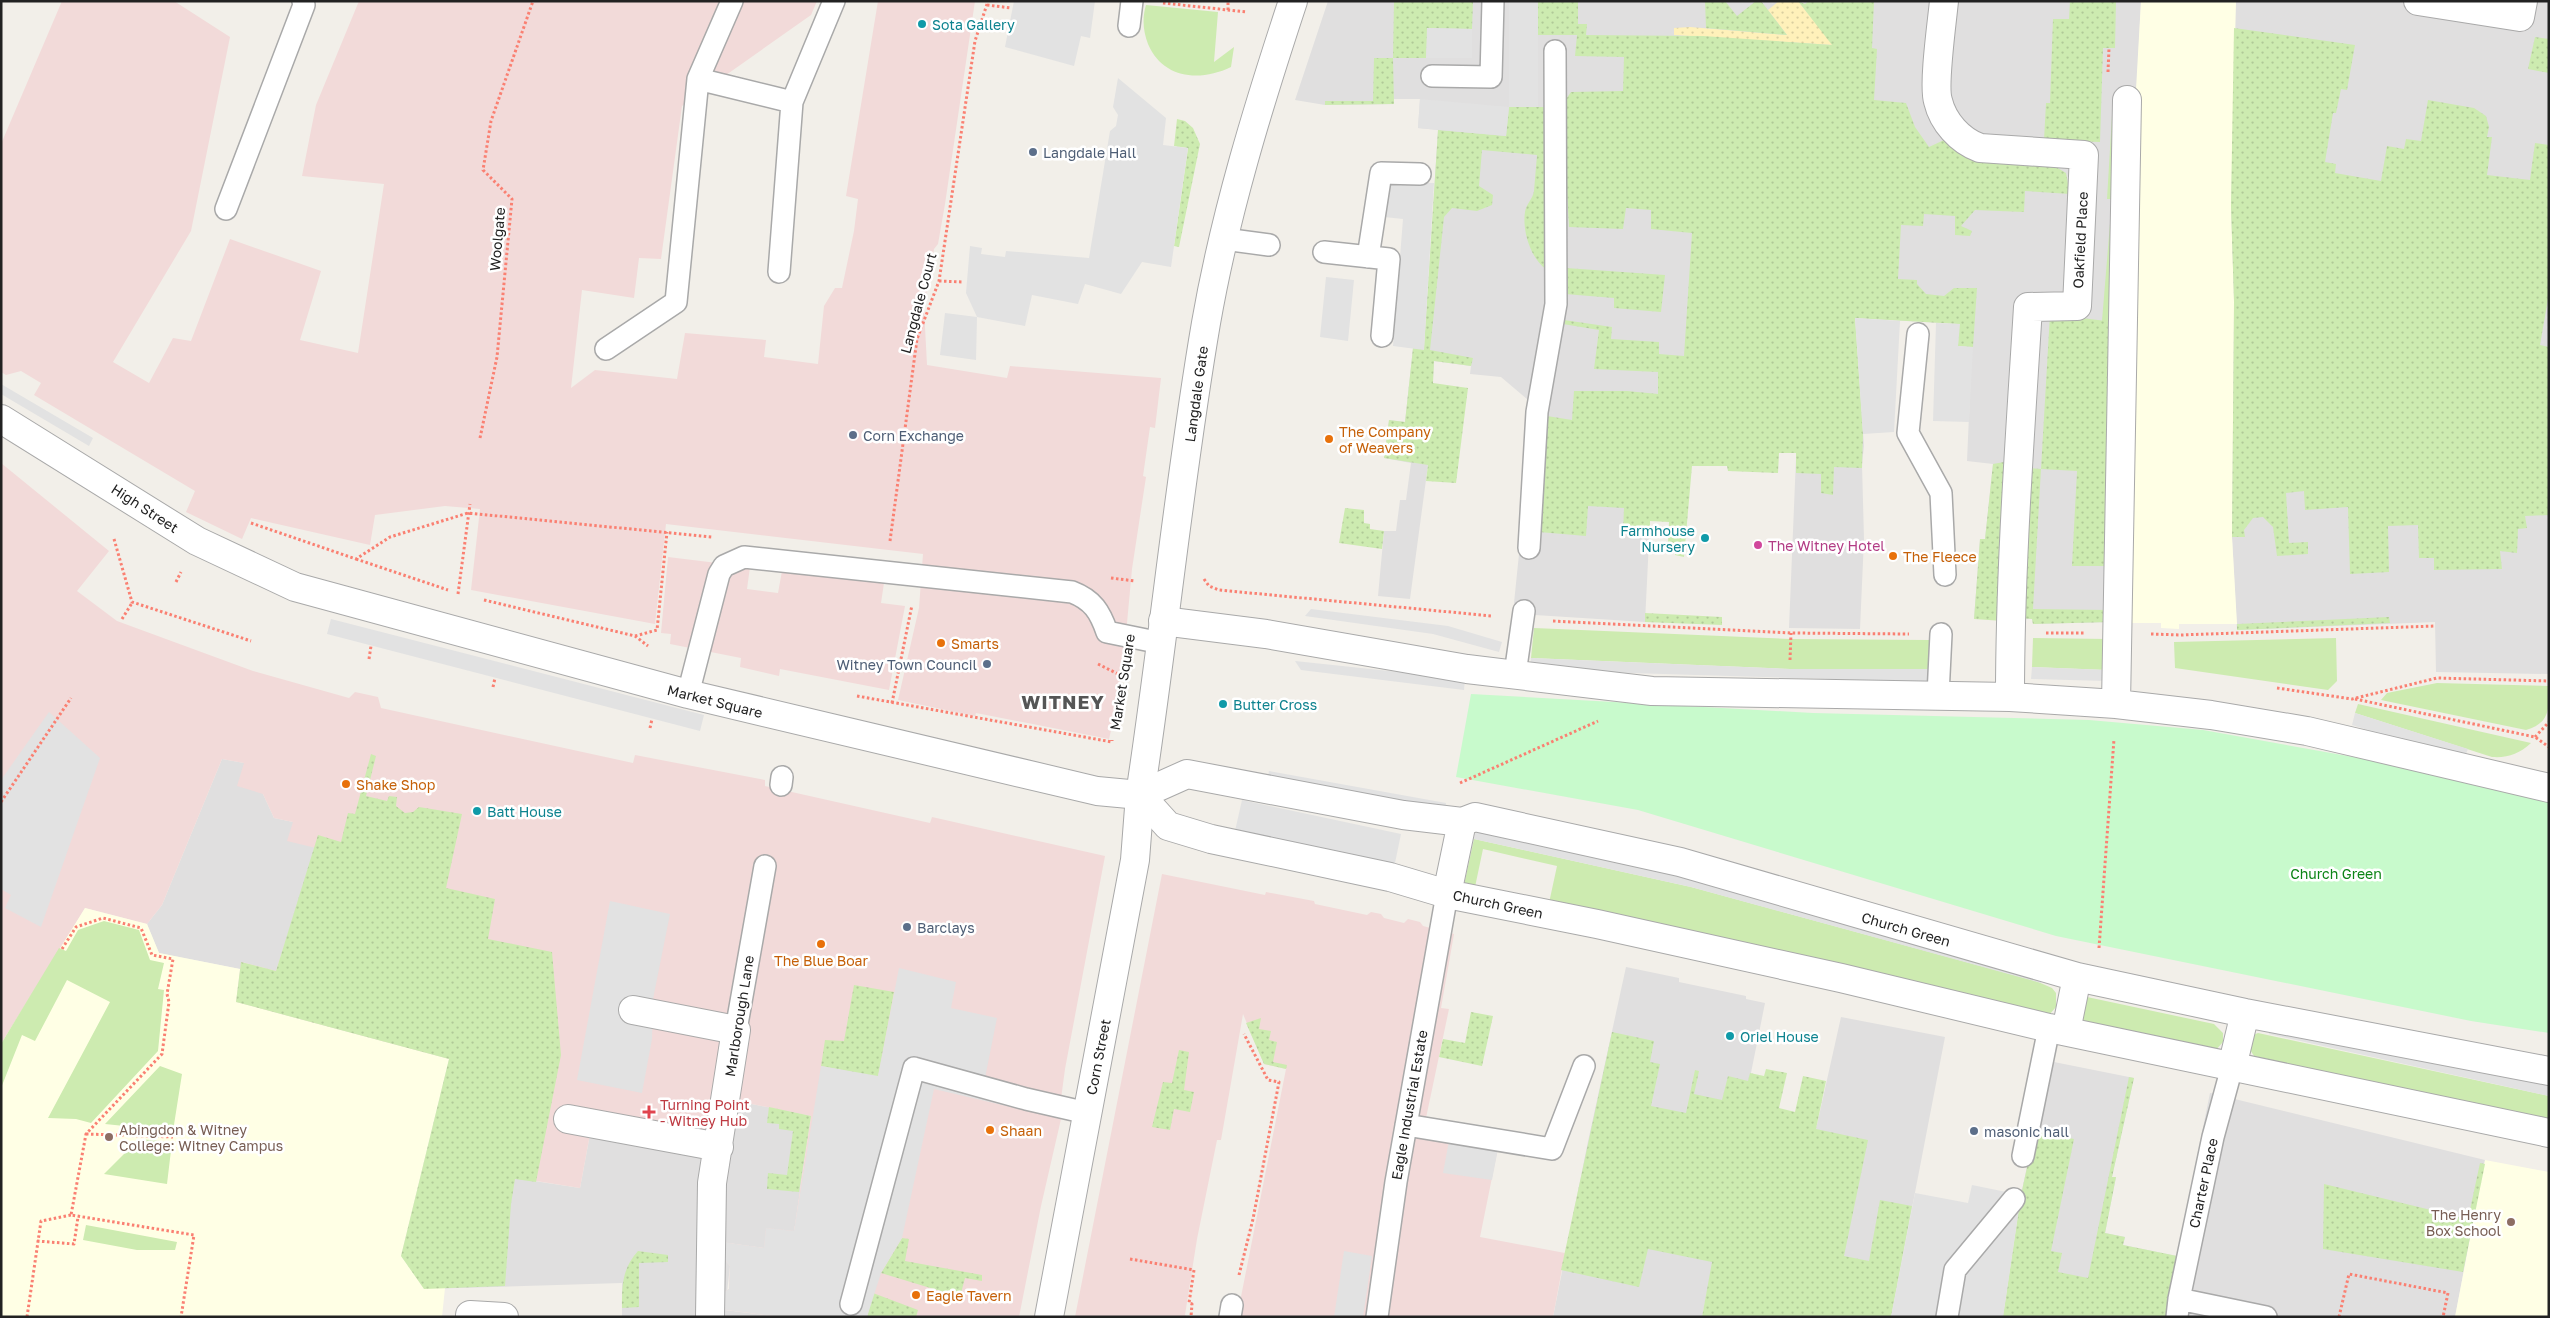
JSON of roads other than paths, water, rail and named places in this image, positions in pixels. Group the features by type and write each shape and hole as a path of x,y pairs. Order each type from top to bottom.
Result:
{"street":[{"name":"Langdale Gate","path":"1140,795 1206,323 1224,239 1260,102 1293,1"},
{"name":"Oakfield Place","path":"1944,1 1937,95 1942,111 1951,127 1972,145 1980,148 2084,155 2077,306 2028,307 2010,633 2010,697"},
{"path":"2418,1 2520,17 2523,1"},
{"path":"2116,704 2128,100"},
{"name":"High Street","path":"1,419 197,541 295,587"},
{"name":"Market Square","path":"295,587 688,694 1097,791 1140,795 1187,774 1403,815 1462,822"},
{"path":"1162,632 1266,634 1467,669 1652,691 2010,697 2116,704 2211,715 2307,730 2545,781"},
{"path":"1140,795 1168,826 1211,839 1390,877 1447,894"},
{"name":"Corn Street","path":"1048,1317 1135,860 1140,795"},
{"name":"Church Green","path":"2549,1071 2245,1013 2077,977 1680,862 1475,817 1462,822 1447,894 1696,945 2058,1029 2549,1133"},
{"path":"2058,1029 2077,977"},
{"path":"634,1010 736,1030"},
{"path":"2232,1067 2245,1013"},
{"name":"Marlborough Lane","path":"710,1317 711,1208 736,1030"},
{"path":"568,1119 719,1147"},
{"path":"470,1315 504,1317"}],"lane":[{"path":"226,209 304,5 302,1"},
{"path":"606,349 676,302 698,79 732,1"},
{"path":"779,272 792,102 834,1"},
{"path":"1129,26 1132,1"},
{"path":"1432,76 1490,77 1493,1"},
{"path":"1530,548 1537,412 1556,304 1555,51"},
{"path":"698,79 792,102"},
{"path":"1368,257 1381,173 1420,174"},
{"path":"1224,239 1269,245"},
{"path":"1324,252 1389,259 1382,336"},
{"path":"1918,334 1908,433 1941,493 1945,575"},
{"path":"688,694 719,574 724,566 744,557 1072,592 1086,598 1095,605 1107,632 1129,637 1162,632"},
{"path":"1515,674 1523,615"},
{"path":"1938,695 1941,634"},
{"name":"Marlborough Lane","path":"736,1030 765,866"},
{"name":"Eagle Industrial Estate","path":"1377,1317 1406,1125 1447,894"},
{"path":"2022,1156 2058,1029"},
{"path":"1406,1125 1552,1149 1584,1066"},
{"name":"Charter Place","path":"2232,1067 2213,1137 2178,1308 2266,1317"},
{"path":"851,1304 914,1068 1026,1099 1088,1113"},
{"path":"1947,1317 1955,1270 2014,1199"}],"place":[{"name":"Sota Gallery","path":"922,24"},
{"name":"Langdale Hall","path":"1033,152"},
{"name":"Corn Exchange","path":"853,435"},
{"name":"The Company of Weavers","path":"1329,439"},
{"name":"Farmhouse Nursery","path":"1705,538"},
{"name":"The Witney Hotel","path":"1758,545"},
{"name":"The Fleece","path":"1893,556"},
{"name":"Smarts","path":"941,643"},
{"name":"Witney Town Council","path":"987,664"},
{"name":"Butter Cross","path":"1223,704"},
{"name":"Shake Shop","path":"346,784"},
{"name":"Batt House","path":"477,811"},
{"name":"Barclays","path":"907,927"},
{"name":"The Blue Boar","path":"821,944"},
{"name":"Oriel House","path":"1730,1036"},
{"name":"Turning Point - Witney Hub","path":"649,1112"},
{"name":"Shaan","path":"990,1130"},
{"name":"masonic hall","path":"1974,1131"},
{"name":"Abingdon & Witney College: Witney Campus","path":"109,1137"},
{"name":"The Henry Box School","path":"2511,1222"},
{"name":"Eagle Tavern","path":"916,1295"}],"district":[{"name":"WITNEY","path":"1063,701"}]}
